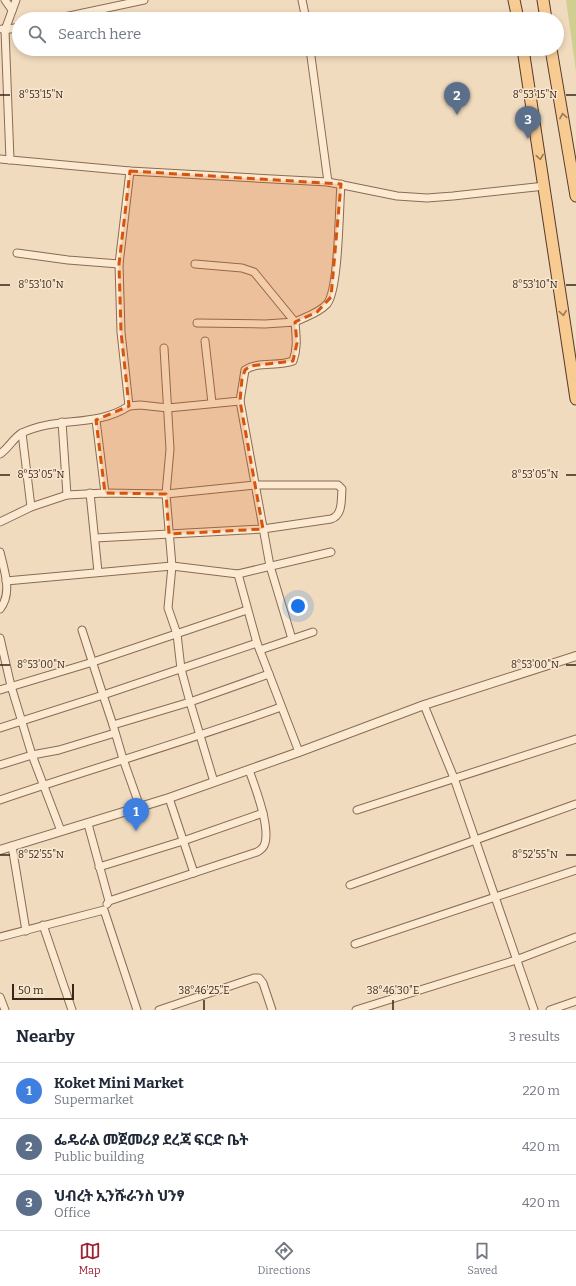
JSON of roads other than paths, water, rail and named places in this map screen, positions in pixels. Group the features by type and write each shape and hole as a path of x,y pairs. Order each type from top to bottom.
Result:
{"main road":[{"path":"514,0 517,12"},
{"path":"543,0 545,12"},
{"path":"524,56 545,186 576,399"},
{"path":"553,56 576,196"}],"street":[{"path":"5,0 12,10"},
{"path":"10,160 2,29 16,0"},
{"path":"88,12 144,0"},
{"path":"302,0 305,12"},
{"path":"2,29 12,28"},
{"path":"311,56 328,182"},
{"path":"0,158 130,171 328,182 397,196 426,198 545,186"},
{"path":"129,406 121,332 119,264 130,171"},
{"path":"197,323 265,324 294,322 317,312 327,304 331,298 334,288 341,184"},
{"path":"17,253 68,260 119,264"},
{"path":"195,264 242,268 254,272 294,322 297,342 292,361 285,364 250,366 245,370 240,402 270,566 292,639"},
{"path":"205,341 212,403"},
{"path":"164,348 170,449 166,494 172,566 168,608 177,634 181,669 214,782"},
{"path":"0,454 22,434 62,422 96,420 117,414 129,406 140,405 168,408 212,403 240,402"},
{"path":"96,420 105,493"},
{"path":"62,422 67,495"},
{"path":"22,434 31,507"},
{"path":"0,522 31,507 67,495 90,493 166,494 256,485 334,484 342,489 337,518 263,529 95,538"},
{"path":"90,493 98,572"},
{"path":"0,552 6,581 7,595 5,603 0,610"},
{"path":"6,581 172,566 238,574 331,552"},
{"path":"238,574 258,646 299,752"},
{"path":"0,690 93,662 247,610"},
{"path":"82,630 123,759 140,807"},
{"path":"0,728 181,669 258,646 292,639 313,632"},
{"path":"0,638 2,654 32,755 61,831"},
{"path":"0,850 169,798 299,752 424,705 576,656"},
{"path":"0,765 32,755 59,750 269,674"},
{"path":"424,705 454,778 494,898 534,1010"},
{"path":"0,800 123,759 200,736 281,707"},
{"path":"357,810 576,739"},
{"path":"0,937 104,910 109,901 194,874 257,852 263,848 266,835 263,813 249,770"},
{"path":"169,798 194,874"},
{"path":"350,885 474,839 576,804"},
{"path":"99,867 183,841 263,813"},
{"path":"88,824 109,901"},
{"path":"12,846 26,931"},
{"path":"355,944 576,870"},
{"path":"104,910 137,1010"},
{"path":"43,926 72,1010"},
{"path":"356,1010 516,960 576,937"},
{"path":"159,1010 254,978 259,978 263,983 272,1010"},
{"path":"0,997 5,1010"},
{"path":"550,1010 576,1001"}],"place":[{"name":"ፌዴራል መጀመሪያ ደረጃ ፍርድ ቤት","path":"457,115"},
{"name":"ህብረት ኢንሹራንስ ህንፃ","path":"528,139"},
{"name":"Koket Mini Market","path":"136,831"}]}
